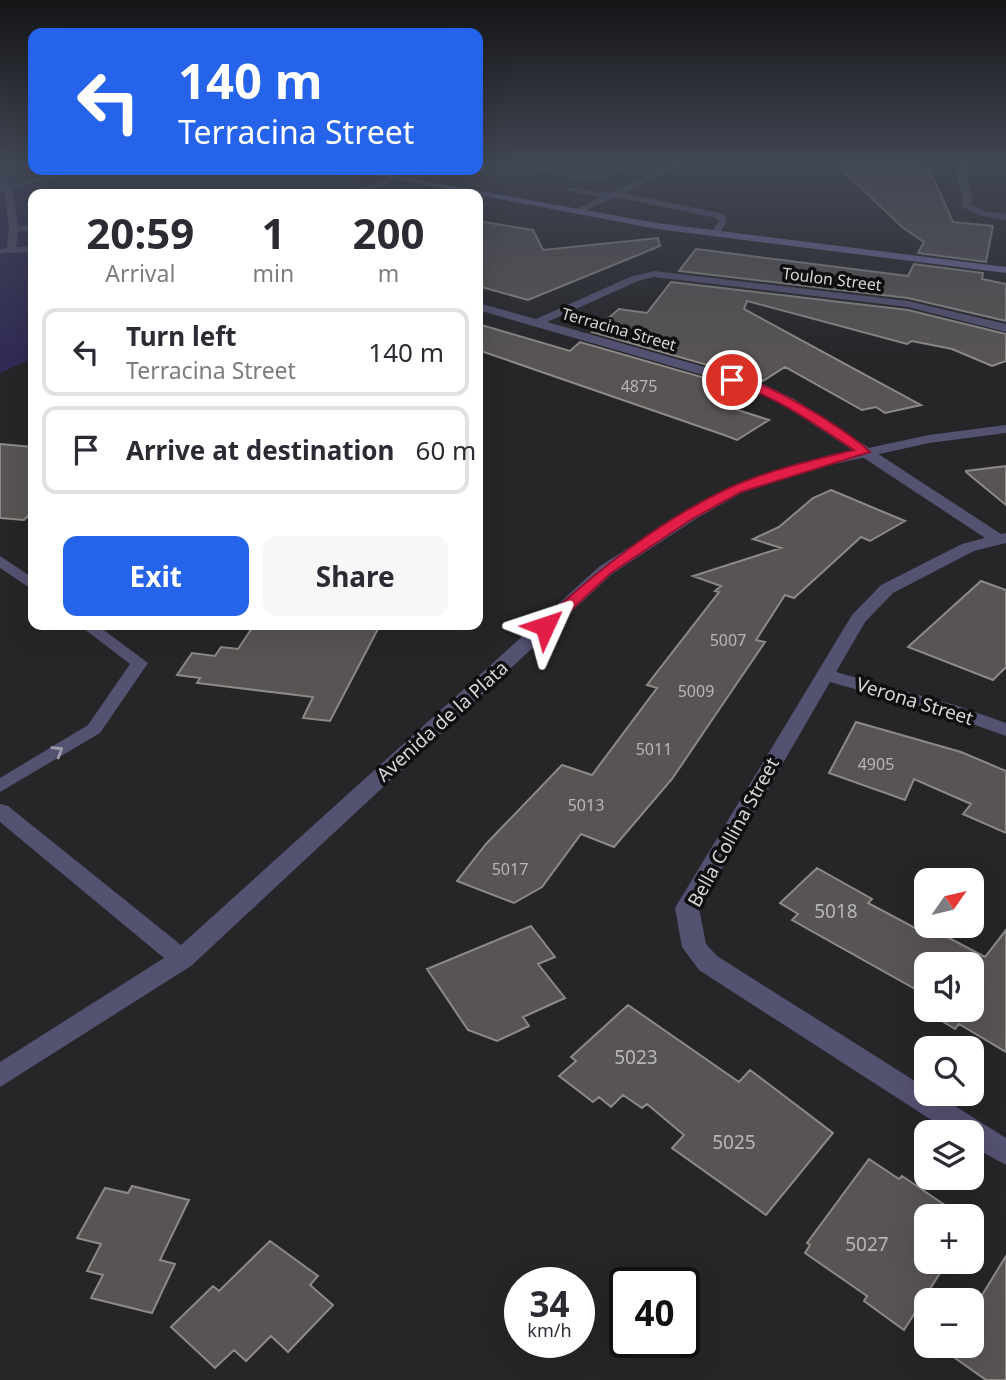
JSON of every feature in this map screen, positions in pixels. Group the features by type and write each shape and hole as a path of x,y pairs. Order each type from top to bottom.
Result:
{"main road":[{"path":"673,227 1006,270"}],"street":[{"name":"Toulon Street","path":"536,323 634,279 654,274 908,304 1006,328"},
{"name":"Terracina Street","path":"483,307 756,386 789,402 1003,539"},
{"name":"Avenida de la Plata","path":"0,1076 182,959 606,570 688,517 736,490 808,465 864,452 1006,429"},
{"name":"Bella Collina Street","path":"1003,539 968,547 887,589 858,620 823,674 687,908 694,947 708,963 1006,1153"},
{"name":"Verona Street","path":"823,674 951,710 1006,730"},
{"path":"0,810 182,959"}],"lane":[{"path":"12,250 13,227"},
{"path":"715,234 719,227"},
{"path":"0,238 28,229"},
{"path":"0,251 28,248"},
{"path":"0,561 28,581"},
{"path":"0,786 94,729 139,663 94,630"}],"shaded area":[{"path":"0,227 28,227 28,360 0,373"}],"building":[{"path":"483,227 533,230 543,250 658,238 660,246 528,300 483,287"},
{"path":"903,227 993,227 986,262 918,253 924,242"},
{"path":"696,249 908,276 914,264 983,273 982,279 1006,284 1006,321 908,298 679,271"},
{"path":"671,282 908,310 1006,334 1006,361 992,366 952,349 912,341 907,344 747,301 744,309 921,405 885,413 876,407 862,410 785,367 763,381 592,332 619,309 647,313"},
{"path":"483,325 570,351 580,342 747,390 722,405 769,420 737,440 483,352"},
{"path":"0,444 28,447 28,516 24,520 0,518"},
{"path":"1006,466 1006,505 966,472 966,471"},
{"path":"831,490 905,521 870,541 861,537 794,598 785,595 756,640 765,642 672,779 614,847 581,834 542,887 514,903 457,881 486,844 562,765 592,775 657,688 647,685 719,592 715,591 721,586 693,576 781,548 753,539 779,527 813,498"},
{"path":"981,581 1006,590 1006,667 993,680 908,647"},
{"path":"251,630 377,630 330,721 303,718 313,697 197,683 200,678 177,675 192,653 215,656 221,647 238,649"},
{"path":"856,722 961,752 1006,771 1006,833 963,814 971,804 914,779 905,800 829,773"},
{"path":"817,868 872,899 868,903 914,927 914,938 949,938 976,952 914,952 914,988 792,920 798,914 780,903"},
{"path":"531,926 555,957 538,964 565,998 523,1017 529,1026 497,1041 468,1030 427,969"},
{"path":"1006,930 1006,1052 984,1039 984,1036 979,1036 959,1024 955,1029 944,1022 984,1022 984,956"},
{"path":"628,1005 739,1082 750,1070 833,1133 766,1215 672,1148 684,1135 647,1104 642,1108 623,1095 611,1107 599,1097 593,1102 559,1076 576,1061 571,1057"},
{"path":"869,1159 899,1179 902,1176 914,1184 914,1190 923,1190 943,1204 914,1204 914,1274 939,1274 931,1288 914,1288 914,1314 904,1330 864,1301 867,1296 805,1253 810,1245 807,1243"},
{"path":"132,1186 189,1200 160,1260 175,1264 152,1313 91,1298 103,1275 87,1271 101,1244 77,1238 105,1188 128,1193"},
{"path":"270,1241 318,1276 310,1285 333,1305 288,1352 271,1336 246,1361 234,1350 215,1368 171,1327 213,1286 219,1291"},
{"path":"1006,1256 1006,1380 986,1380 955,1358 984,1358 984,1292"}],"route":[{"path":"545,626 606,570 688,517 736,490 808,465 864,452 789,402 756,386 732,380"}]}
